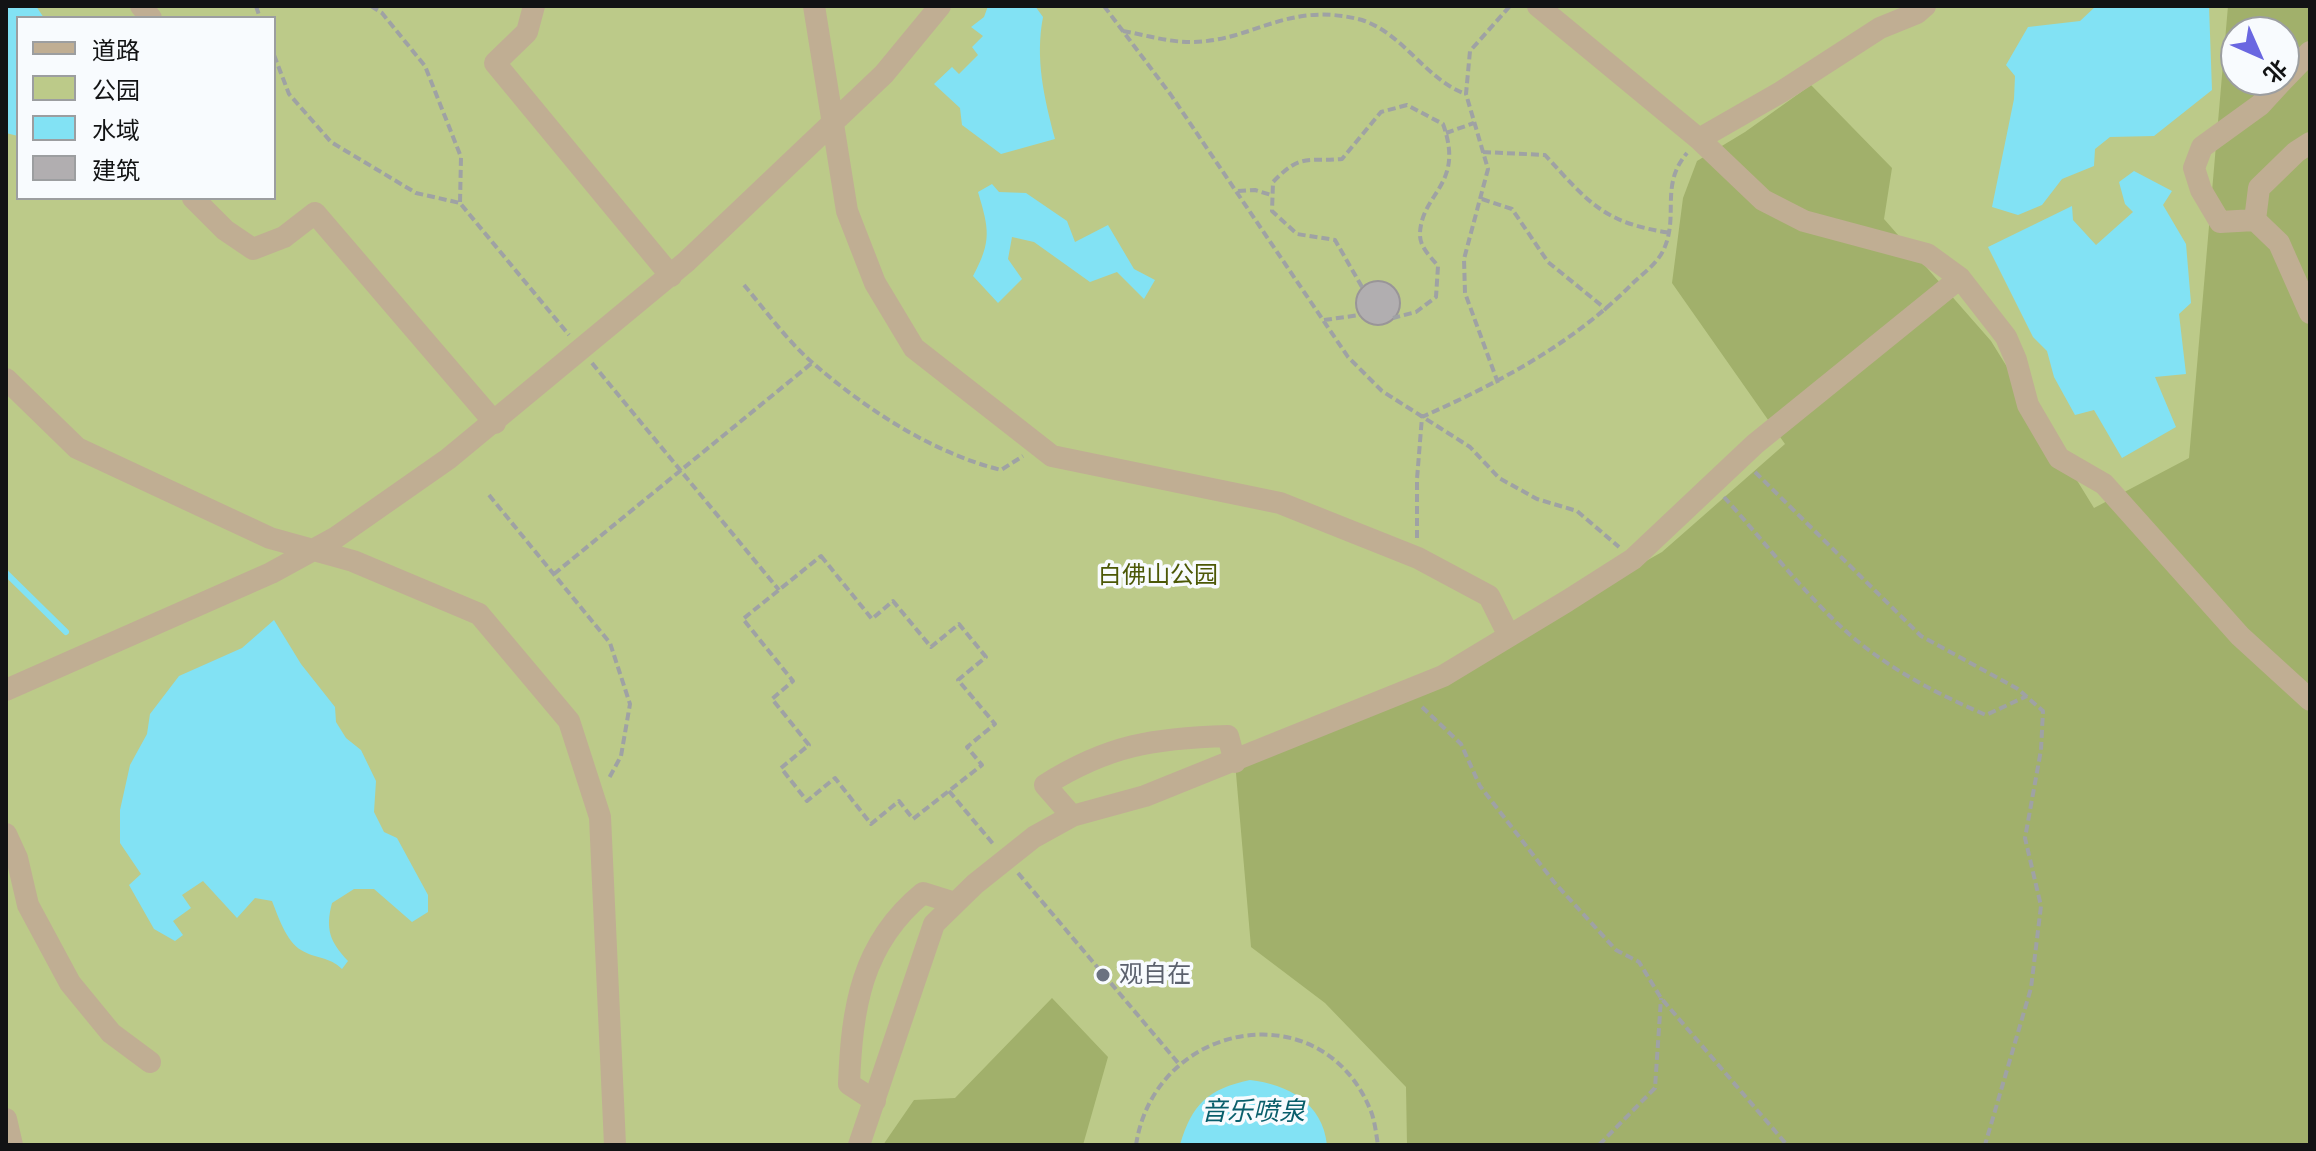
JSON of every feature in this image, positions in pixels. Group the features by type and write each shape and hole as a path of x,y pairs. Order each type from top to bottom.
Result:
{"lane":[{"path":"534,6 527,32 495,63 671,276"},
{"path":"814,6 847,211 875,283 914,348 1052,456 1280,503 1418,558 1489,596 1509,636"},
{"path":"6,690 271,573 313,550 495,423 671,276 884,74 940,6"},
{"path":"1538,6 1699,139 1763,200 1804,221 1927,254 1960,278 2006,337 2028,405 2059,458 2104,484 2240,636 2310,700"},
{"path":"1699,139 1781,92 1880,28 1917,13 1925,6"},
{"path":"2269,96 2202,147 2194,168 2201,190 2220,222 2255,220 2279,243 2310,313"},
{"path":"2255,220 2259,188 2296,152 2310,143"},
{"path":"195,200 225,230 253,249 284,237 315,213 495,423"},
{"path":"859,1145 934,924 1006,859 1034,837 1072,816 1145,796 1235,762 1443,676 1509,636 1633,559 1740,458 1875,343 1960,278"},
{"path":"6,379 77,448 270,538 353,561 479,614 569,721 596,804 606,882 615,1145"},
{"path":"1072,816 1045,785 1084,760 1139,744 1228,736 1235,762"},
{"path":"6,834 17,858 28,905 70,983 111,1033 150,1062"},
{"path":"875,1101 849,1084 851,1023 865,970 897,915 923,893 955,903"},
{"path":"6,1119 12,1145"}],"path":[{"path":"371,6 382,13 425,66 461,157 460,203"},
{"path":"1104,6 1348,357 1382,391 1470,447 1499,478 1537,499 1577,511 1633,559"},
{"path":"1498,383 1465,293 1464,259 1488,169 1466,94 1470,51 1510,6"},
{"path":"1122,31 1190,42 1314,11 1364,21 1407,49 1448,88 1466,94"},
{"path":"276,60 289,94 331,142 416,193 460,203 779,590"},
{"path":"1362,287 1347,255 1335,240 1297,234 1282,224 1272,211 1273,182 1290,164 1307,157 1342,159 1381,112 1407,105 1443,124 1450,163 1420,234 1424,250 1438,266 1436,297 1416,312 1393,318"},
{"path":"1446,133 1474,123"},
{"path":"1422,417 1498,383 1552,350 1607,310 1661,256 1671,233 1669,195 1676,166 1699,139"},
{"path":"1483,152 1545,155 1597,209 1629,227 1671,233"},
{"path":"1236,192 1255,190 1271,195"},
{"path":"1482,199 1512,209 1548,262 1607,310"},
{"path":"744,285 812,363 887,420 974,463 1001,470 1038,446"},
{"path":"1324,320 1360,315"},
{"path":"554,574 812,363"},
{"path":"1418,558 1417,479 1422,417"},
{"path":"1740,458 1921,636 2027,696 2043,711 2041,750 2025,838 2041,906 2031,988 1985,1145"},
{"path":"1712,484 1847,632 1883,661 1949,699 1986,715 2027,696"},
{"path":"489,495 610,643 630,704 621,756 596,804"},
{"path":"821,556 872,619 893,601 931,647 959,624 986,657 958,680 995,724 967,747 982,765 949,791 913,819 899,801 871,824 835,778 807,801 781,768 809,745 772,699 793,681 743,619 821,556"},
{"path":"1406,691 1461,744 1480,786 1554,882 1616,950 1639,962 1661,998 1787,1145"},
{"path":"949,791 1179,1064"},
{"path":"1599,1145 1655,1088 1661,998"},
{"path":"1136,1145 1147,1104 1170,1071 1202,1047 1241,1035 1281,1036 1318,1050 1349,1076 1370,1110 1378,1145"}],"green space":[{"name":"白佛山公园","path":"6,6 2310,6 2310,1145 6,1145"},
{"path":"2228,6 2310,6 2310,1145 1407,1145 1406,1087 1325,1003 1251,947 1235,762 1443,676 1662,552 1785,444 1672,283 1683,198 1697,161 1745,132 1811,85 1892,168 1884,219 1991,341 2094,508 2189,458 2220,96 2300,96 2300,16 2227,16"},
{"path":"1052,998 1108,1057 1083,1145 883,1145 914,1100 955,1098"}],"water":[{"path":"6,6 36,6 43,16 16,16 16,136 6,133"},
{"path":"988,6 1035,6 1043,17 1040,63 1055,139 1001,154 962,125 960,108 934,84 952,67 959,74 978,55 972,47 983,36 971,27 984,17"},
{"path":"2096,6 2209,6 2212,90 2154,136 2110,137 2095,149 2094,166 2062,179 2042,205 2018,215 1992,207 2014,99 2015,76 2006,65 2028,27 2080,21"},
{"path":"2134,171 2172,191 2163,205 2186,244 2191,303 2179,314 2186,374 2155,377 2176,427 2122,458 2094,410 2075,415 2054,377 2047,351 2033,337 1988,247 2072,206 2073,220 2096,245 2133,212 2125,204 2119,182"},
{"path":"992,184 999,192 1026,193 1067,221 1075,242 1108,225 1134,269 1155,280 1144,299 1117,272 1090,282 1034,242 1012,237 1008,259 1022,279 998,303 973,276 987,235 978,192"},
{"path":"274,620 301,664 335,707 336,722 346,738 361,750 376,781 374,812 384,832 397,838 428,895 428,912 412,922 374,889 354,889 332,903 329,928 337,948 348,961 342,969 296,946 283,928 272,901 255,898 237,918 203,881 182,895 191,908 173,921 183,935 175,941 154,929 129,885 141,874 120,843 120,810 130,765 147,734 150,714 179,676 242,648"},
{"name":"音乐喷泉","path":"1250,1080 1277,1086 1301,1098 1318,1118 1327,1145 1180,1145 1190,1119 1204,1100 1223,1088"}],"building":[{"path":"1378,281 1393,288 1400,303 1393,318 1378,325 1363,318 1356,303 1363,288"}],"waterway":[{"path":"6,573 66,632"}],"place":[{"name":"观自在","path":"1103,975"}]}
